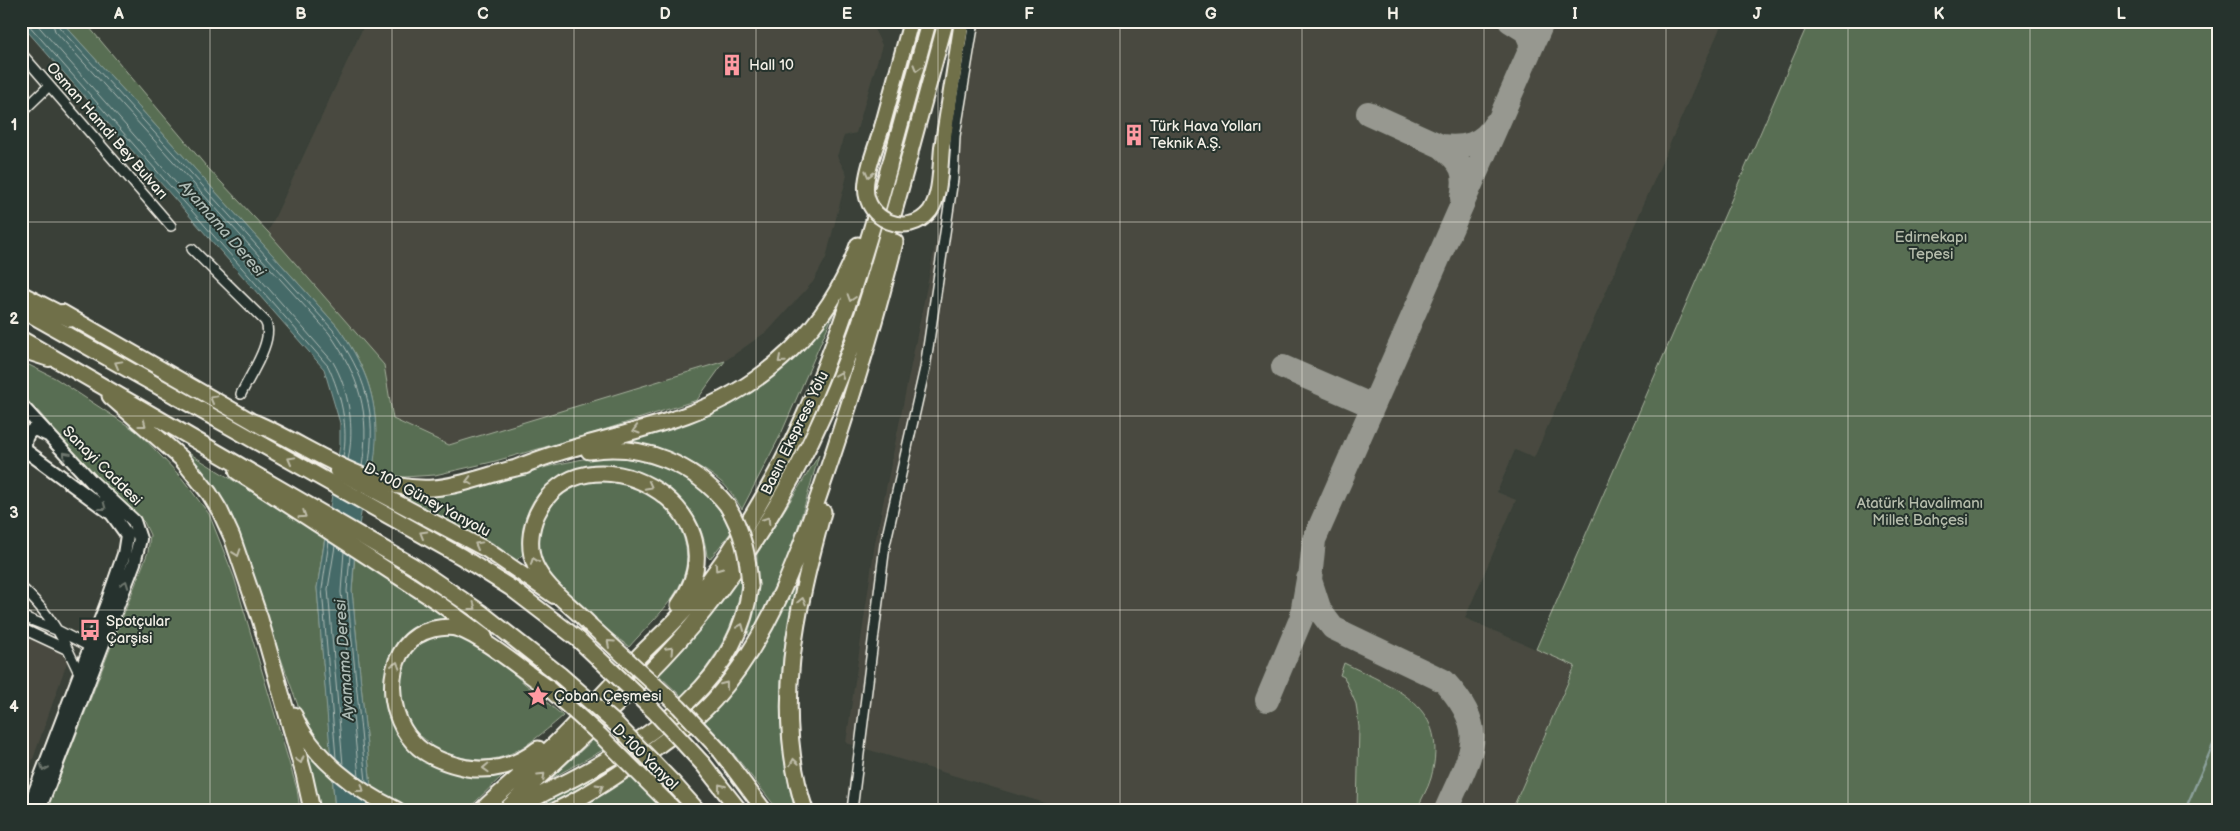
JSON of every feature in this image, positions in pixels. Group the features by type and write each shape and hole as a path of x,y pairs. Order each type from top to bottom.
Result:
{"highway":[{"path":"557,810 624,771 684,727 714,700 761,635 786,585 835,449 862,363 887,274 909,181 910,154"},
{"name":"Basın Ekspress Yolu","path":"506,810 619,703 679,639 721,588 774,509 794,475 844,367 882,254 910,154"},
{"path":"516,468 545,456 687,414 738,390 773,367 804,338 831,304 853,260 889,167"},
{"name":"Basın Ekspress Yolu","path":"482,810 558,741 691,604 754,514 788,454 816,395 865,256 889,167"},
{"path":"21,294 70,318"},
{"path":"21,309 462,557 511,588 579,640 654,710 703,764 739,810"},
{"path":"21,340 60,360 433,579 513,636 560,675 622,730 697,810"},
{"path":"93,380 181,458 217,505 232,537 278,679 312,810"},
{"path":"256,423 367,478 391,485 434,488 458,484 516,468 598,450 619,448 642,451 688,470 707,483 727,505 742,533 748,559 750,586 746,614 734,642 707,683 687,704 633,743 518,810"},
{"path":"805,810 793,758 788,701 789,677 798,622 830,487 835,449"},
{"path":"589,624 545,581 535,566 532,555 532,532 541,505 548,494 561,483 593,474 622,476 653,487 672,501 689,525 696,551 695,573 689,589 645,650"},
{"path":"548,688 471,634 452,627 426,631 405,646 395,666 392,686 398,713 412,742 431,756 457,766 490,769 514,763 526,758 574,723"},
{"path":"278,679 302,732 312,745 336,769 358,786 397,810"}],"main road":[{"path":"911,21 868,175 867,194 873,210 895,225 907,225 919,221 929,212 935,202 962,21"},
{"name":"Basın Ekspress Yolu","path":"889,167 929,21"},
{"name":"Basın Ekspress Yolu","path":"910,154 946,21"},
{"name":"D-100 Güney Yanyolu","path":"21,286 49,302 70,318 256,423 322,463 487,550 544,589 589,624 679,707 720,751 764,810"},
{"path":"21,350 60,360"},
{"path":"21,405 24,414 21,424"},
{"name":"Sanayi Caddesi","path":"21,405 91,482 134,521 140,539 134,563 40,810"},
{"name":"D-100 Yanyol","path":"177,428 215,457 440,604 499,647 601,736 674,810"},
{"path":"23,449 25,440 34,429 48,435"},
{"name":"Sanayi Caddesi","path":"23,449 112,514 127,535 124,554 28,810"}],"street":[{"path":"852,810 885,545 925,368 953,179 955,136 974,21"},
{"name":"Osman Hamdi Bey Bulvarı","path":"21,53 171,226"},
{"path":"21,113 49,86"},
{"path":"192,249 265,321 269,328 268,340 241,394"},
{"path":"21,587 41,604 59,631 80,675"},
{"path":"21,616 59,631 90,647"},
{"path":"21,628 68,650"}],"shaded area":[{"path":"366,21 870,21 882,45 856,133 844,136 837,156 847,175 826,258 813,282 769,330 725,361 449,445 393,419 384,365 268,232"},
{"path":"969,21 1723,21 1534,458 1515,450 1497,492 1516,500 1465,618 1574,666 1512,810 1068,810 846,743 875,543 948,182 949,144"},
{"path":"21,65 29,75 25,91 21,95"},
{"path":"21,632 71,651 21,793"}],"green space":[{"path":"61,21 84,21 206,166 268,232 384,365 393,419 449,445 725,361 697,400 591,434 492,462 435,475 404,477 382,474 373,470 375,429 371,394 359,361 337,326"},
{"name":"Atatürk Havalimanı Millet Bahçesi","path":"1809,21 2219,21 2219,810 1512,810 1575,666 1536,649"},
{"path":"836,308 781,434 742,509 723,484 698,466 662,451 623,444 686,420 742,394 767,378 791,359 814,336"},
{"path":"21,361 55,378 139,433 181,477 209,514 234,577 297,789 300,810 47,810 148,552 150,535 144,522 81,463 39,412 21,398"},
{"path":"179,447 325,537 317,588 331,756 305,725 227,509 205,477"},
{"path":"819,455 791,548 773,592 750,636 748,634 757,594 757,554"},
{"path":"616,457 659,466 686,478 709,496 720,511 731,532 710,559 707,556 695,519 672,492 641,474 606,467 573,471 545,487 527,514 523,554 516,561 410,501 409,496 443,496 554,465 583,459"},
{"path":"593,480 629,485 647,493 669,512 683,536 686,564 679,588 666,606 629,647 577,606 560,589 546,571 538,553 537,533 546,513 559,494 567,487"},
{"path":"355,555 448,619 418,627 399,643 387,667 386,695 394,722 405,737 474,774 504,774 467,810 418,810 400,805 371,788 352,591"},
{"path":"742,572 736,610 724,640 716,654 683,698 659,675 689,642"},
{"path":"800,574 785,641 780,710 786,771 795,810 778,810 729,748 703,720 757,655"},
{"path":"452,631 479,645 563,716 531,742 503,757 488,760 471,759 431,747 431,743 412,727 406,715 402,703 400,677 403,664 418,642 431,636"},
{"path":"1344,663 1400,692 1414,703 1426,717 1433,733 1435,753 1431,778 1417,810 1357,810 1359,727 1356,704 1344,677 1340,675"},
{"path":"593,740 603,750 550,779"},
{"path":"304,747 332,775 335,810 321,810"},
{"path":"614,761 618,765 587,785 554,801 530,809"},
{"path":"629,774 664,810 570,810"}],"water":[{"name":"Ayamama Deresi","path":"21,21 61,21 337,326 355,354 367,380 374,409 376,441 372,469 367,478 355,549 352,591 371,788 376,810 335,810 317,588 340,445 340,423 324,369 21,24"}],"waterway":[{"path":"2185,810 2219,731"}],"taxiway":[{"path":"1510,21 1526,31 1532,45"},
{"path":"1446,810 1469,758 1472,730 1468,716 1459,699 1444,681 1333,628 1320,611 1310,580 1314,540 1543,21"},
{"path":"1368,113 1454,152"},
{"path":"1462,198 1464,181 1461,168 1454,158 1441,146 1457,147 1472,144 1484,137 1495,124"},
{"path":"1283,367 1373,406"},
{"path":"1267,700 1301,619 1308,579"}],"place":[{"name":"Hall 10","path":"732,65"},
{"name":"Türk Hava Yolları Teknik A.Ş.","path":"1134,135"},
{"name":"Spotçular Çarşisi","path":"90,630"},
{"name":"Çoban Çeşmesi","path":"538,696"}],"park label":[{"name":"Edirnekapı Tepesi","path":"1931,246"}]}
